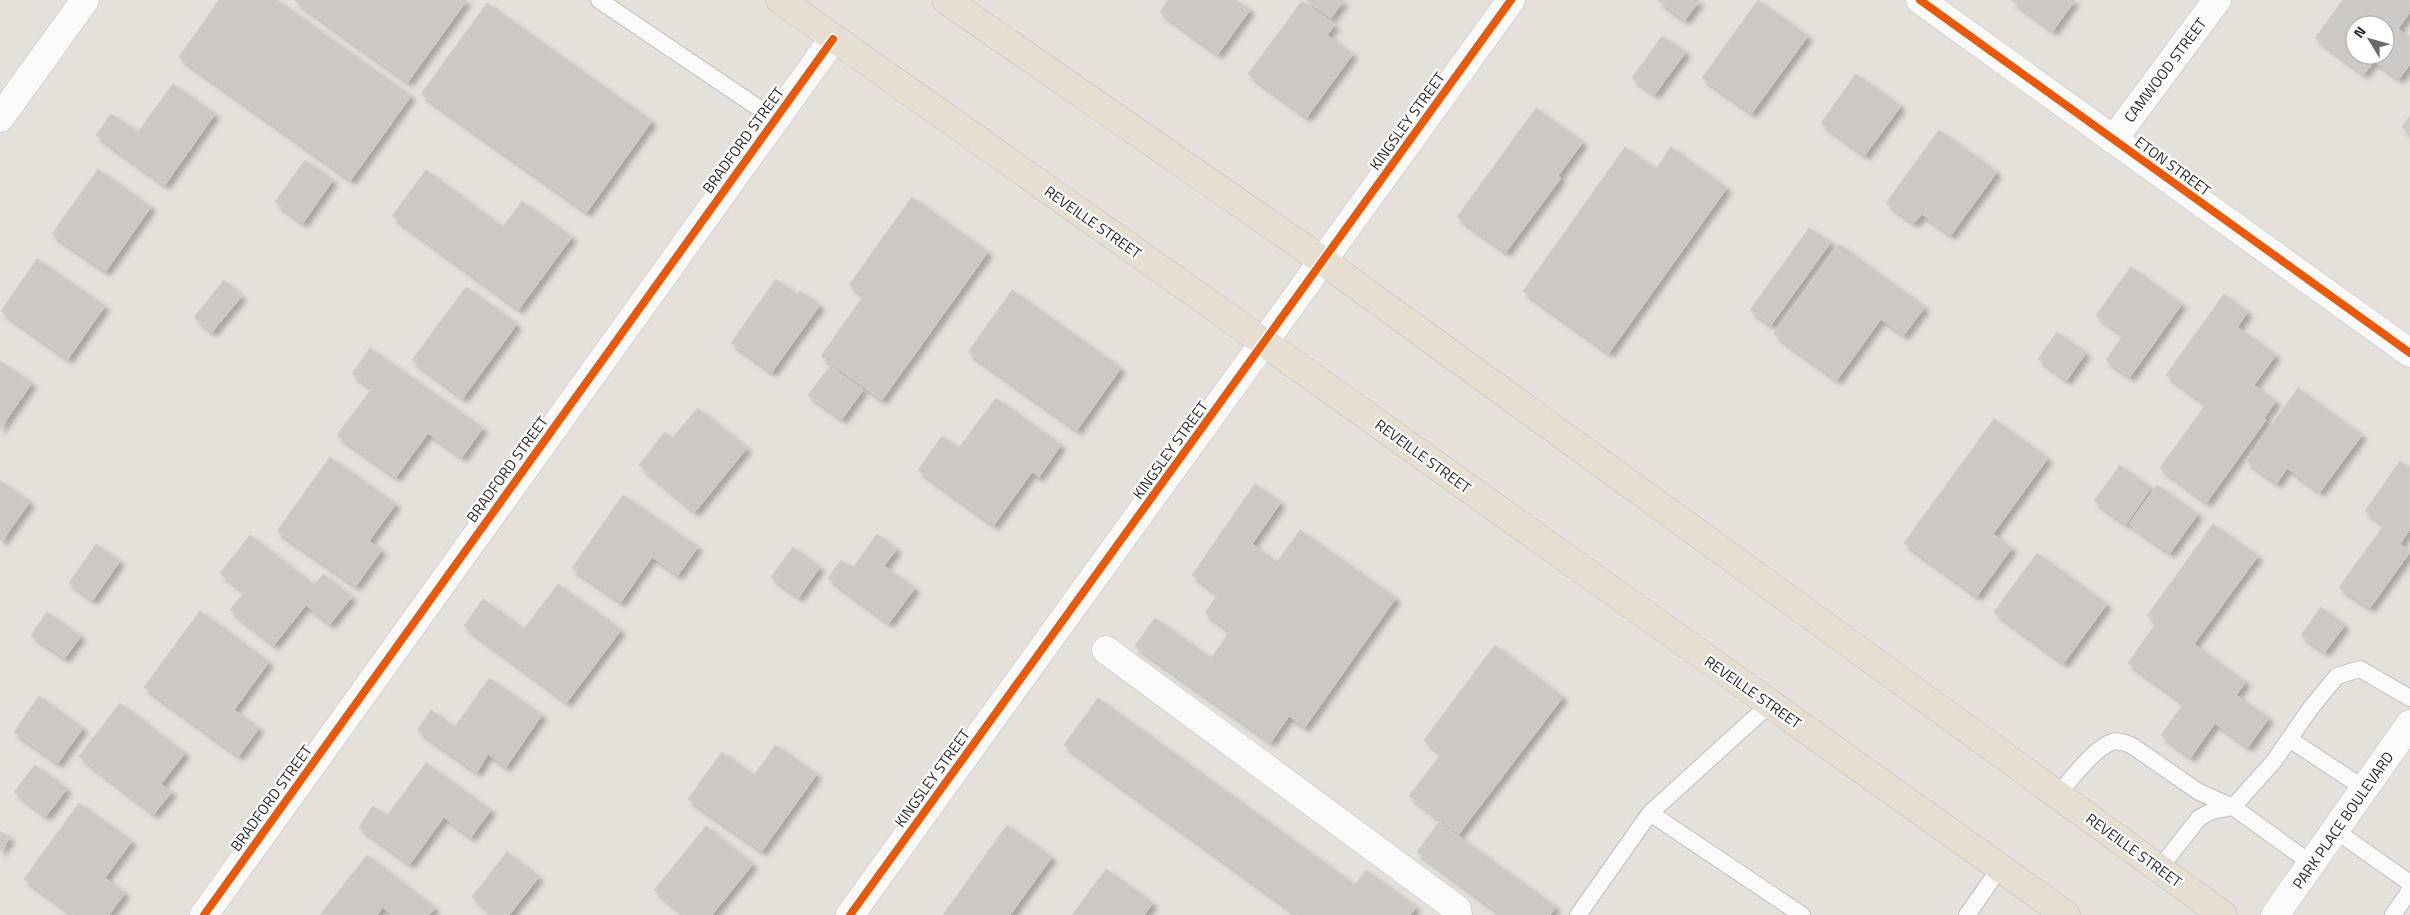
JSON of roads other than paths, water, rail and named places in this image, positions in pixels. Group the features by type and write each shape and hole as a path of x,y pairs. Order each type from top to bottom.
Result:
{"main road":[{"name":"REVEILLE STREET","path":"780,0 1265,343 2066,915"},
{"name":"REVEILLE STREET","path":"946,0 1323,261 2223,915"}],"street":[{"path":"0,118 85,0"},
{"name":"KINGSLEY STREET","path":"850,915 1511,0"},
{"name":"ETON STREET","path":"1920,0 2410,353"},
{"name":"CAMWOOD STREET","path":"2113,140 2217,0"},
{"name":"BRADFORD STREET","path":"204,915 834,39"},
{"path":"1106,650 1458,909 1458,915"},
{"name":"PARK PLACE BOULEVARD","path":"2276,915 2365,789 2405,741"}],"lane":[{"path":"599,0 775,119"},
{"path":"2160,869 2199,818 2212,811 2233,807 2274,761 2337,676 2360,669 2410,698"},
{"path":"1578,915 1650,813 1770,704"},
{"path":"2289,739 2365,789"},
{"path":"2057,794 2096,753 2112,742 2120,742 2131,746 2199,792 2233,807 2312,864"},
{"path":"1650,813 1802,915"},
{"path":"2336,831 2410,883"},
{"path":"1967,915 2000,868"},
{"path":"2393,915 2410,890"}]}
